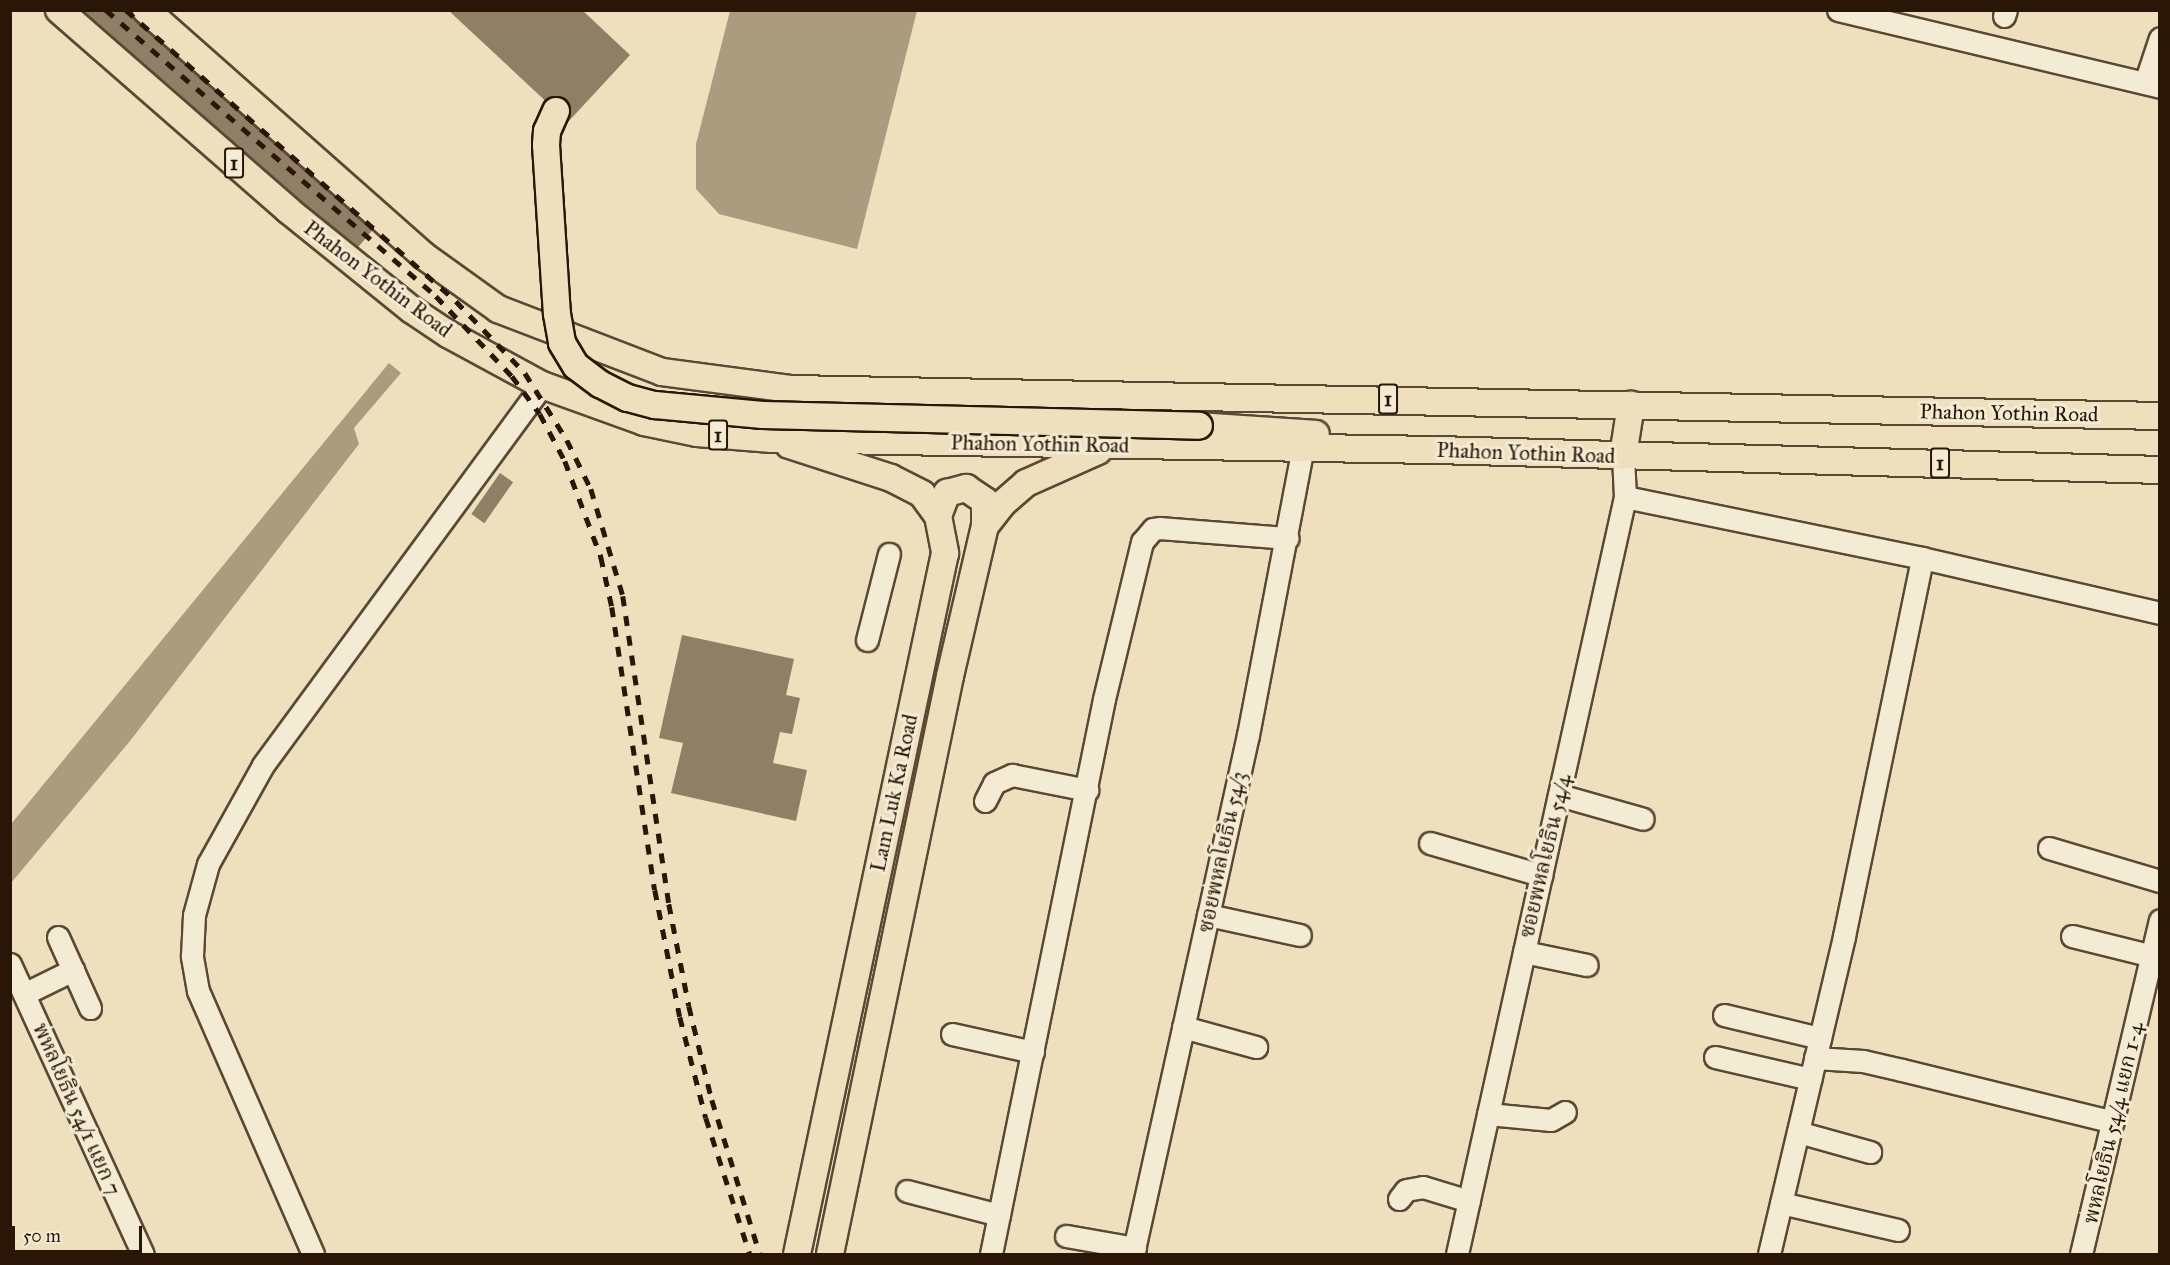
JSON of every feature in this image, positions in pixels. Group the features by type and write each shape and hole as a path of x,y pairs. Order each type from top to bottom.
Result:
{"main road":[{"name":"Phahon Yothin Road","path":"59,10 356,268 448,334 542,385 644,422 696,433 772,439 1110,446 1303,447 2160,470"},
{"name":"Phahon Yothin Road","path":"146,10 424,256 498,309 662,372 792,389 2160,416"},
{"path":"556,111 547,131 546,145 557,314 562,343 576,366 600,384 628,398 656,405 763,415 1300,430 1387,450"},
{"path":"1623,456 1631,405"},
{"name":"Lam Luk Ka Road","path":"772,439 907,485 922,494 938,516 945,553 796,1254"},
{"name":"Lam Luk Ka Road","path":"830,1254 950,676 985,526 1002,504 1026,483 1049,470 1110,446"},
{"path":"938,516 947,493 966,488 985,501 985,526"}],"street":[{"path":"1848,12 2152,85 2160,38"},
{"path":"313,1254 198,991 192,956 194,915 208,864 263,765 542,385"},
{"name":"ซอยพหลโยธิน 54/3","path":"1134,1251 1288,538 1303,447"},
{"name":"ซอยพหลโยธิน 54/4","path":"1457,1254 1625,497 1623,456"},
{"path":"1625,497 1922,558 2160,613"},
{"path":"991,1254 1138,554 1147,535 1160,528 1288,538"},
{"path":"867,640 889,554"},
{"path":"1769,1254 1817,1048 1922,558"},
{"path":"985,801 994,783 1012,775 1088,790"},
{"path":"1559,795 1643,819"},
{"path":"1430,843 1541,875"},
{"path":"2049,848 2160,881"},
{"path":"1208,915 1300,935"},
{"name":"พหลโยธิน 54/4 แยก 1-4","path":"2081,1254 2160,920"},
{"path":"2072,936 2153,956"},
{"path":"58,937 90,1008"},
{"path":"1524,952 1587,965"},
{"name":"พหลโยธิน 54/1 แยก 7","path":"10,964 143,1254"},
{"path":"24,994 73,970"},
{"path":"1724,1015 1817,1048 2113,1122"},
{"path":"1184,1027 1256,1047"},
{"path":"952,1034 1034,1052"},
{"path":"1715,1057 1810,1078"},
{"path":"1488,1114 1551,1120 1565,1112"},
{"path":"1798,1132 1870,1152"},
{"path":"1399,1199 1406,1190 1423,1187 1469,1201"},
{"path":"906,1191 999,1215"},
{"path":"1781,1203 1899,1230"},
{"path":"1066,1236 1134,1251"}],"shaded area":[{"path":"730,11 917,11 857,249 719,214 696,189 696,144"},
{"path":"389,363 401,373 354,428 359,444 130,741 11,883 11,824"}],"building":[{"path":"75,10 168,10 392,207 349,258"},
{"path":"448,10 582,10 630,55 568,122"},
{"path":"500,473 513,482 484,523 471,514"},
{"path":"682,635 794,659 786,695 800,698 792,734 780,732 773,763 807,770 796,821 671,793 683,743 659,738"}],"railway":[{"path":"106,10 436,296 512,376 540,414 565,461 601,557 612,607 655,890 680,1017 706,1118 750,1254"},
{"path":"126,10 456,301 525,373 567,440 591,489 623,596 669,904 689,1006 712,1100 760,1254"}]}
